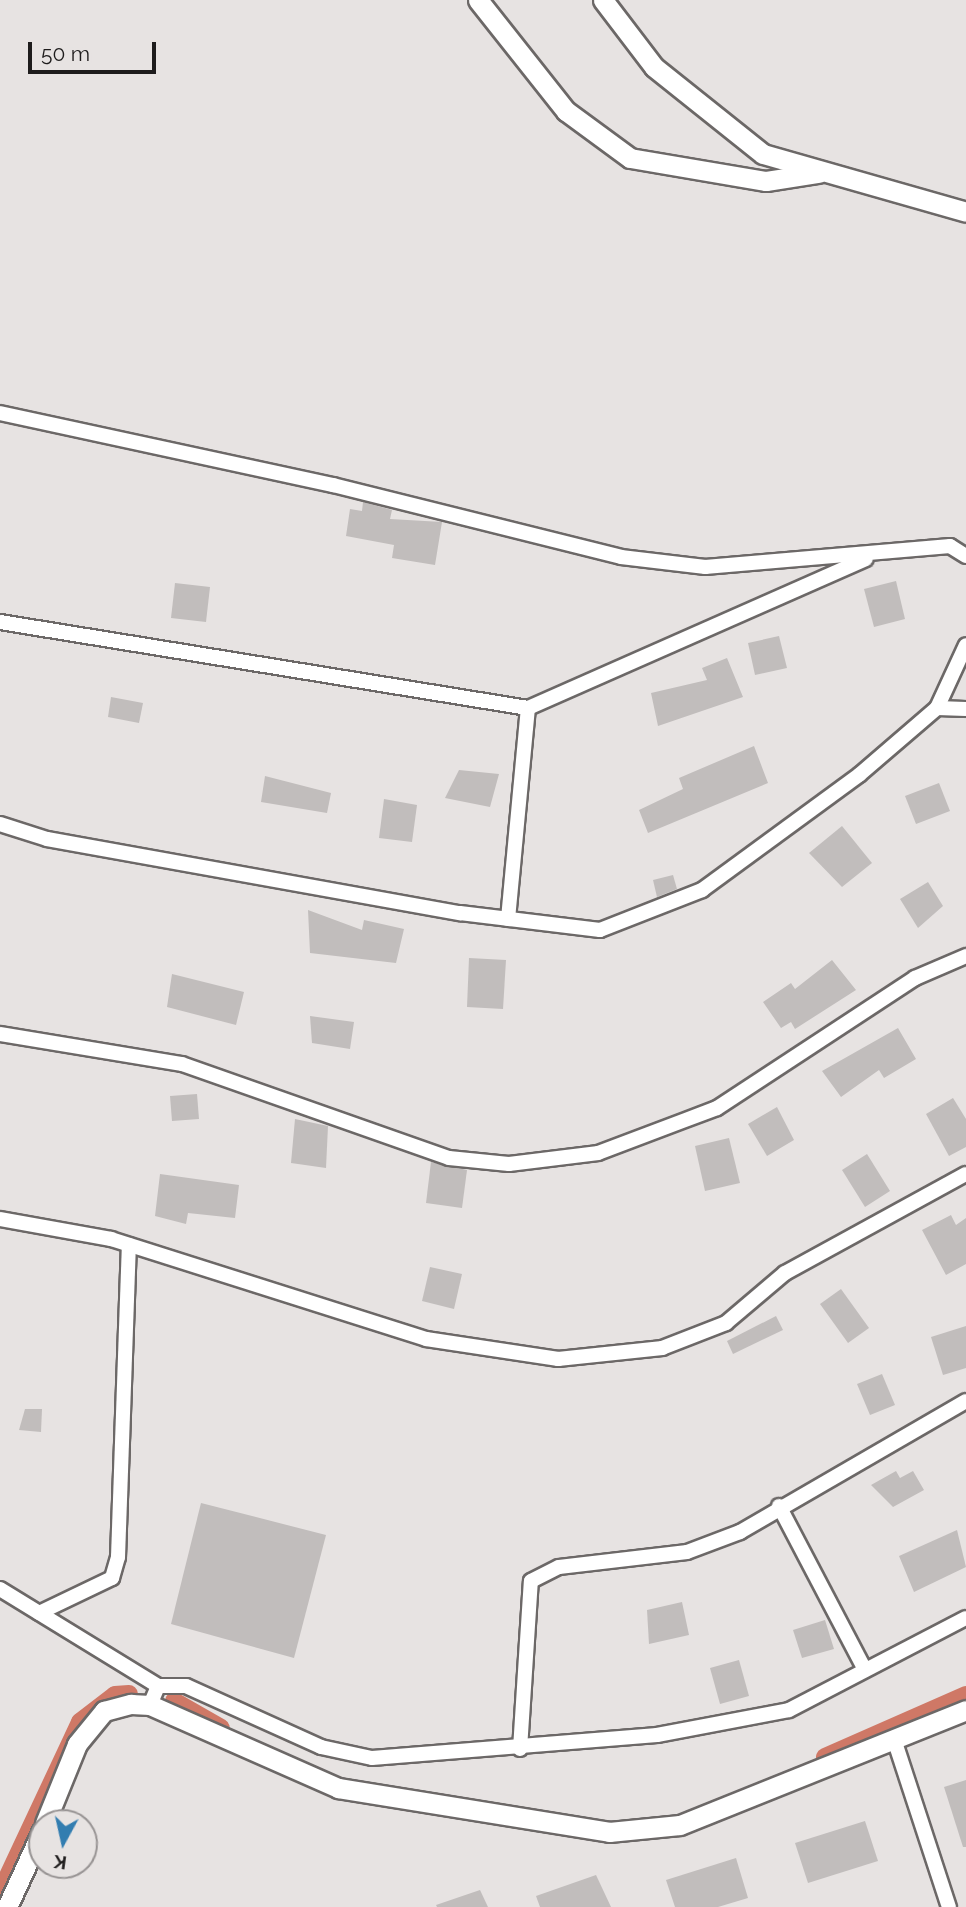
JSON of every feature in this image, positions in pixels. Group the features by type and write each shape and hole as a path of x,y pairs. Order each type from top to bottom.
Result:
{"street":[{"path":"478,0 566,111 630,158 766,181 826,172"},
{"path":"603,0 654,67 691,103 763,154 966,212"},
{"path":"0,414 333,485 621,557 705,567 873,555 950,546 966,556"},
{"path":"0,622 528,708 873,555"},
{"path":"0,824 47,839 508,919 600,930 702,890 859,775 937,708 966,645"},
{"path":"508,919 528,708"},
{"path":"937,708 966,709"},
{"path":"0,1034 181,1063 449,1158 509,1164 598,1153 717,1108 915,978 966,956"},
{"path":"0,1219 129,1245 425,1339 558,1359 662,1348 726,1323 785,1273 966,1174"},
{"path":"39,1613 111,1578 118,1557 129,1245"},
{"path":"520,1749 531,1581 559,1567 687,1552 740,1532 779,1506 966,1401"},
{"path":"779,1506 863,1667"},
{"path":"0,1589 158,1686 186,1686 321,1747 372,1758 520,1749 657,1735 789,1710 863,1667 966,1618"},
{"path":"150,1705 158,1686"},
{"path":"51,1809 77,1745 104,1711 150,1705 338,1788 608,1832 680,1825 966,1710"},
{"path":"894,1739 948,1907"},
{"path":"8,1907 28,1862"}],"building":[{"path":"363,502 392,510 390,519 442,522 435,565 392,558 394,545 346,536 350,509 362,511"},
{"path":"896,581 905,619 874,627 864,589"},
{"path":"175,583 210,587 206,622 171,618"},
{"path":"779,636 787,668 755,675 748,643"},
{"path":"727,658 743,697 658,726 651,693 707,680 702,668"},
{"path":"111,697 143,703 139,723 108,717"},
{"path":"754,746 768,783 648,833 639,810 683,789 679,778"},
{"path":"459,770 499,774 490,807 445,798"},
{"path":"265,776 331,793 327,813 261,802"},
{"path":"939,783 950,811 916,824 905,796"},
{"path":"384,799 417,805 412,842 379,838"},
{"path":"842,826 872,863 842,887 809,853"},
{"path":"673,875 677,889 657,897 653,880"},
{"path":"928,882 943,906 918,928 900,899"},
{"path":"308,910 362,930 364,920 404,929 396,963 310,953"},
{"path":"469,958 506,960 503,1009 467,1007"},
{"path":"832,960 856,990 795,1029 791,1022 781,1028 763,1002 791,983 795,989"},
{"path":"172,974 244,992 236,1025 167,1007"},
{"path":"310,1016 354,1022 350,1049 312,1043"},
{"path":"898,1028 916,1059 884,1078 879,1070 841,1097 822,1071"},
{"path":"197,1094 199,1119 172,1121 170,1096"},
{"path":"953,1098 966,1119 966,1147 949,1156 926,1114"},
{"path":"777,1107 794,1140 767,1156 748,1124"},
{"path":"295,1119 328,1126 326,1168 291,1163"},
{"path":"729,1138 740,1183 705,1191 695,1146"},
{"path":"867,1154 890,1191 865,1207 842,1170"},
{"path":"431,1162 467,1170 462,1208 426,1203"},
{"path":"160,1174 239,1185 235,1218 188,1213 186,1224 155,1216"},
{"path":"951,1215 956,1225 966,1218 966,1264 946,1275 922,1230"},
{"path":"430,1267 462,1274 454,1309 422,1301"},
{"path":"841,1289 869,1328 848,1343 820,1304"},
{"path":"776,1316 783,1330 733,1354 727,1341"},
{"path":"966,1326 966,1368 943,1375 931,1337"},
{"path":"882,1374 895,1405 870,1415 857,1384"},
{"path":"25,1409 42,1409 41,1432 19,1430"},
{"path":"896,1471 900,1478 913,1471 924,1490 893,1507 871,1485"},
{"path":"201,1503 326,1535 294,1658 171,1624"},
{"path":"957,1530 966,1567 914,1592 899,1556"},
{"path":"682,1602 689,1635 649,1644 647,1610"},
{"path":"825,1620 834,1649 802,1658 793,1630"},
{"path":"739,1660 749,1696 720,1704 710,1668"},
{"path":"966,1780 966,1847 963,1847 944,1787"},
{"path":"865,1821 878,1861 808,1883 795,1843"},
{"path":"736,1858 748,1898 718,1907 675,1907 666,1880"},
{"path":"596,1875 611,1907 540,1907 536,1896"},
{"path":"480,1890 488,1907 436,1905"}],"waterway":[{"path":"0,1893 80,1722 115,1695 129,1694"},
{"path":"825,1757 966,1695"},
{"path":"174,1701 221,1728"}]}
